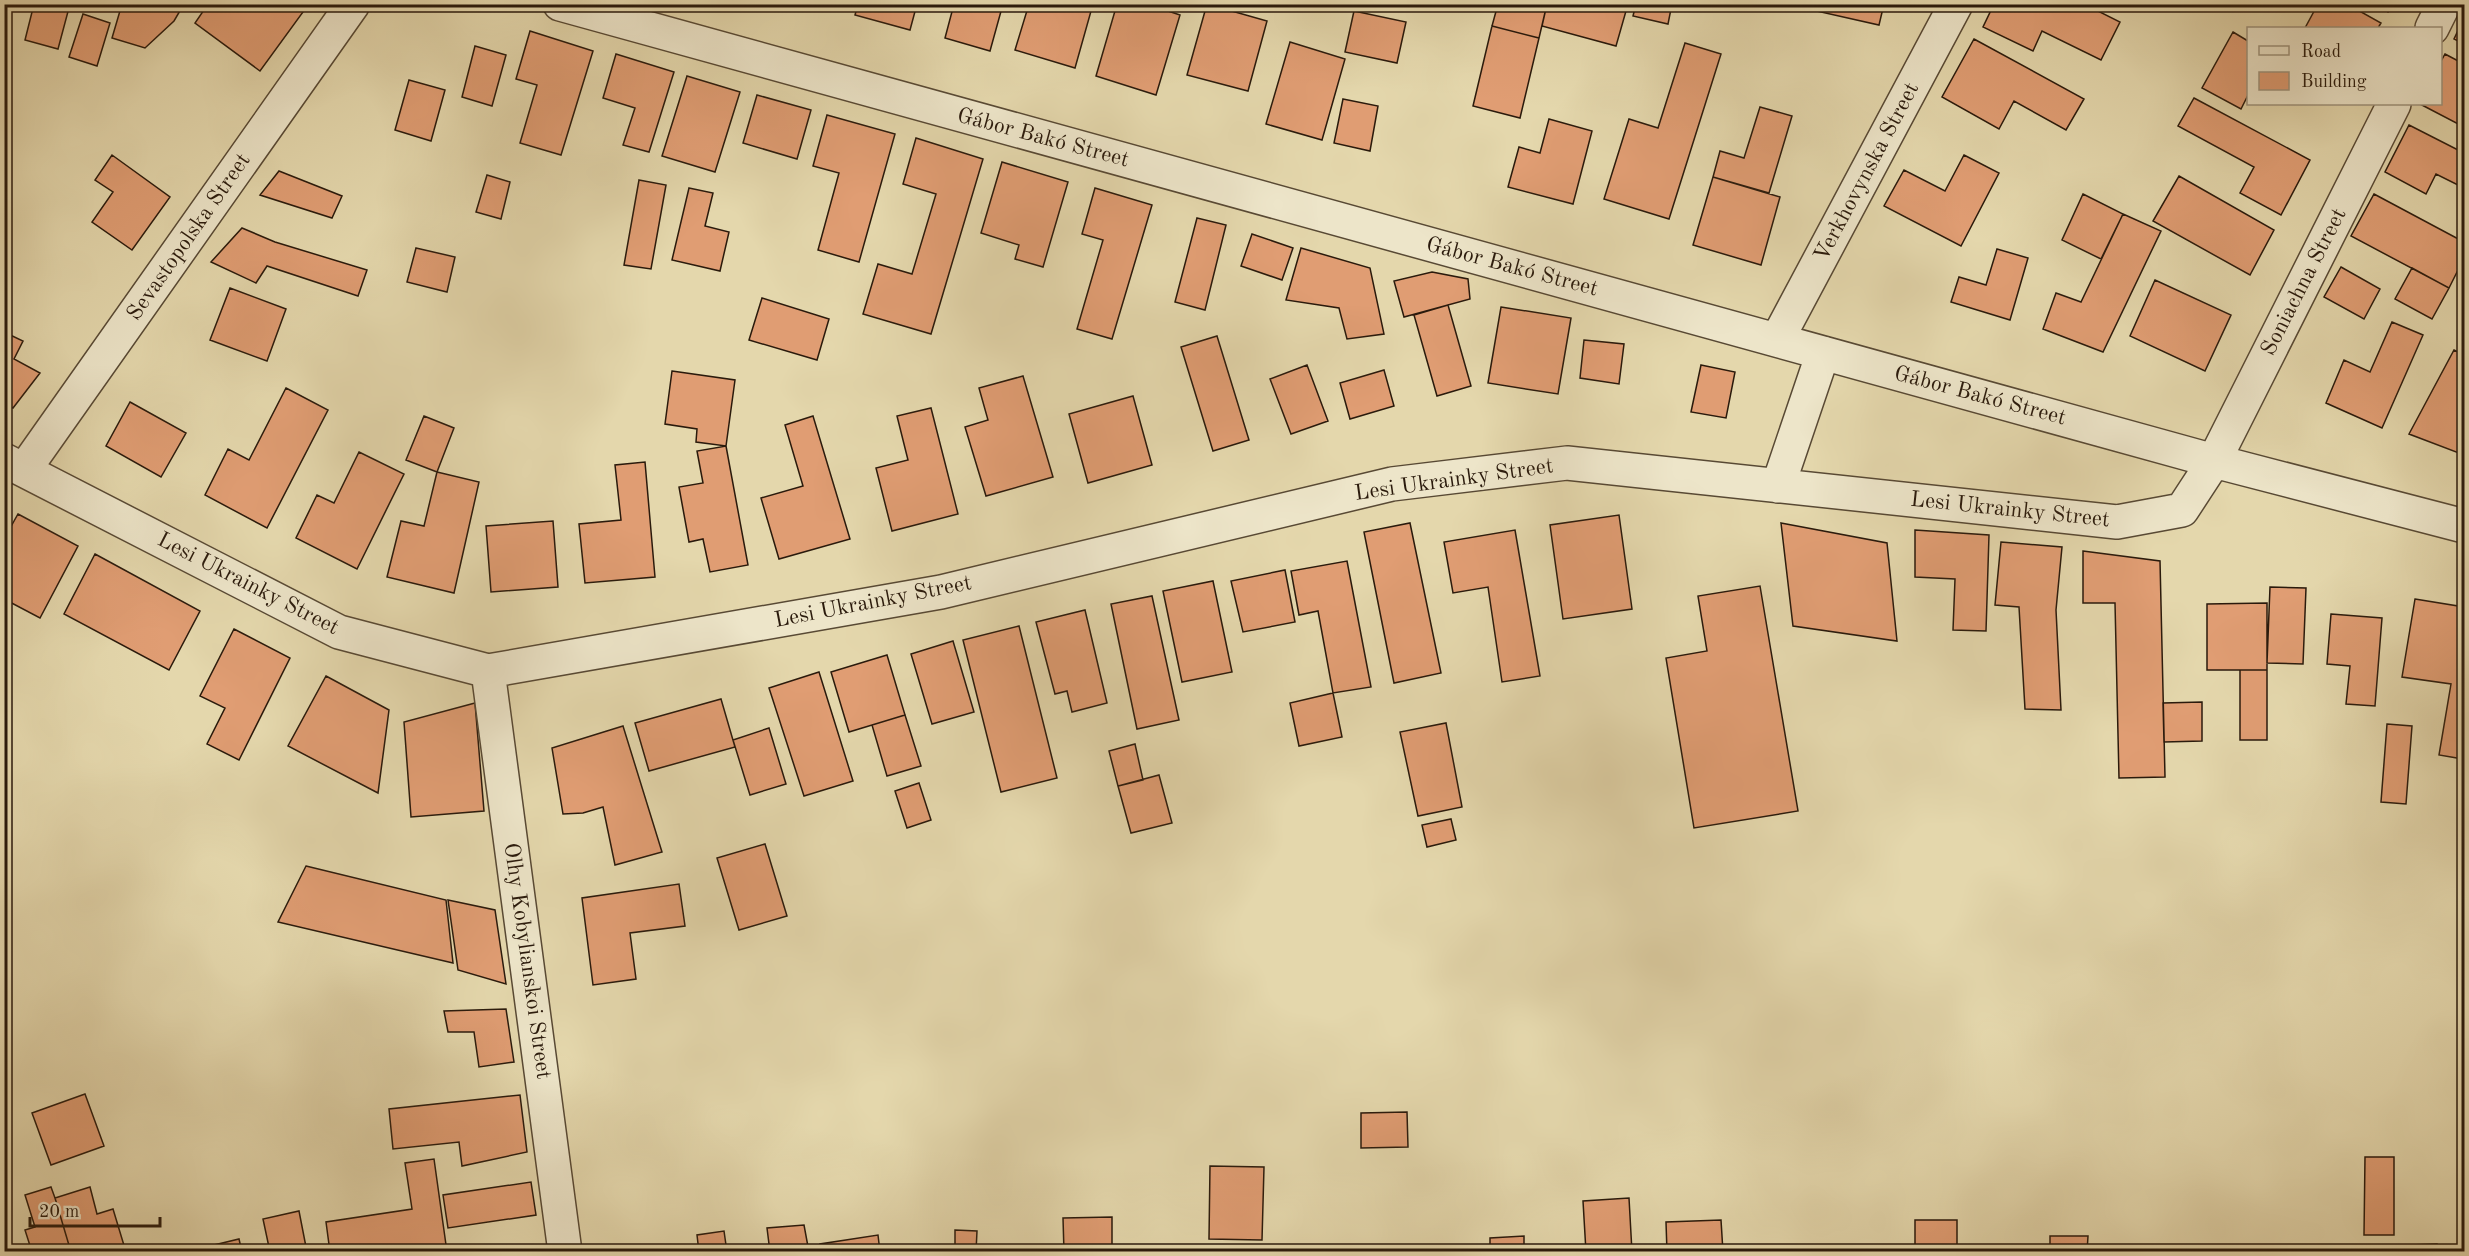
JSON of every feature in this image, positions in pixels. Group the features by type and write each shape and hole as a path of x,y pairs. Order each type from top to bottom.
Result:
{"street":[{"name":"Sevastopolska Street","path":"14,465 353,4"},
{"name":"Gábor Bakó Street","path":"560,4 2214,461 2464,526"},
{"name":"Verkhovynska Street","path":"1777,340 1956,4"},
{"path":"2432,27 2444,4"},
{"name":"Soniachna Street","path":"2214,461 2393,105"},
{"path":"1778,486 1823,353"},
{"name":"Lesi Ukrainky Street","path":"14,465 339,632 488,670 941,592 1392,484 1567,463 2117,522 2182,510 2214,461"},
{"name":"Olhy Kobylianskoi Street","path":"488,670 565,1251"}],"building":[{"path":"34,4 70,4 58,49 25,40"},
{"path":"122,4 184,4 174,21 145,48 112,38"},
{"path":"208,4 292,4 303,12 260,71 195,23"},
{"path":"858,4 917,4 910,30 855,15"},
{"path":"954,4 1003,4 990,51 945,38"},
{"path":"1029,4 1093,4 1075,68 1015,50"},
{"path":"1117,4 1147,4 1180,15 1156,95 1096,76"},
{"path":"1207,4 1267,21 1248,91 1187,75"},
{"path":"1498,4 1547,4 1539,38 1492,26"},
{"path":"1547,4 1628,4 1616,46 1542,26"},
{"path":"1636,4 1672,4 1668,24 1633,16"},
{"path":"1813,4 1884,4 1879,25 1812,10"},
{"path":"1994,4 2084,4 2120,22 2101,60 2042,31 2033,51 1983,27"},
{"path":"2318,4 2347,4 2381,23 2379,27 2306,27"},
{"path":"2375,4 2392,4 2388,12"},
{"path":"1354,11 1406,22 1397,63 1345,52"},
{"path":"83,14 110,23 97,66 69,57"},
{"path":"2464,18 2464,44 2454,39"},
{"path":"1492,26 1539,38 1520,118 1473,106"},
{"path":"530,31 593,51 561,155 520,143 537,85 516,79"},
{"path":"2233,32 2247,40 2247,97 2241,109 2202,88"},
{"path":"1974,39 2084,99 2066,130 2014,101 1999,129 1942,97"},
{"path":"1290,42 1345,59 1322,140 1266,124"},
{"path":"1685,43 1721,54 1669,219 1604,199 1629,119 1658,128"},
{"path":"475,46 506,55 492,106 462,97"},
{"path":"616,54 674,72 649,152 623,145 635,108 603,98"},
{"path":"2445,54 2464,64 2464,121 2462,126 2422,105 2442,105 2442,59"},
{"path":"687,76 740,92 715,172 662,156"},
{"path":"409,80 445,90 431,141 395,130"},
{"path":"757,95 811,110 797,159 743,143"},
{"path":"2194,98 2310,160 2281,215 2240,193 2254,167 2178,126"},
{"path":"1343,99 1378,106 1370,151 1334,143"},
{"path":"1760,107 1792,116 1769,193 1713,177 1720,151 1744,158"},
{"path":"827,115 895,134 859,262 818,250 839,173 813,166"},
{"path":"1549,119 1592,131 1573,204 1508,187 1519,147 1540,153"},
{"path":"2409,125 2464,153 2464,188 2436,174 2426,194 2385,172"},
{"path":"916,138 983,159 931,334 863,314 878,264 912,274 936,194 903,184"},
{"path":"112,155 170,197 132,250 92,222 113,192 95,180"},
{"path":"1964,155 1999,173 1961,246 1884,206 1904,170 1945,191"},
{"path":"1002,162 1068,182 1043,267 1015,259 1019,245 981,233"},
{"path":"279,171 342,196 332,218 260,195"},
{"path":"487,175 510,182 501,219 476,212"},
{"path":"2179,176 2274,230 2250,275 2153,221"},
{"path":"1713,177 1780,197 1761,265 1693,245"},
{"path":"639,180 666,185 651,269 624,265"},
{"path":"689,188 713,193 705,226 729,232 720,271 672,260"},
{"path":"1095,188 1152,205 1112,339 1077,329 1103,240 1082,234"},
{"path":"2083,194 2123,214 2101,259 2062,240"},
{"path":"2374,194 2464,242 2464,258 2449,288 2351,236"},
{"path":"2123,214 2161,231 2103,352 2043,329 2056,293 2081,302"},
{"path":"1197,218 1226,225 1205,310 1175,302"},
{"path":"242,228 275,242 367,270 358,296 267,266 256,283 211,262"},
{"path":"1252,234 1293,248 1282,280 1241,266"},
{"path":"416,248 455,257 447,292 407,282"},
{"path":"1301,248 1370,268 1384,334 1347,339 1339,308 1286,300"},
{"path":"1997,249 2028,258 2010,320 1951,302 1959,277 1986,285"},
{"path":"2341,267 2380,289 2364,319 2324,297"},
{"path":"2412,268 2449,288 2432,319 2395,299"},
{"path":"1432,272 1468,279 1470,299 1404,317 1394,281"},
{"path":"2155,280 2231,315 2205,371 2130,336"},
{"path":"230,288 286,309 267,361 210,340"},
{"path":"762,298 829,319 817,360 749,340"},
{"path":"1448,305 1471,386 1437,396 1414,315"},
{"path":"1501,307 1571,318 1558,394 1488,383"},
{"path":"2392,322 2423,335 2382,428 2326,403 2344,360 2370,372"},
{"path":"4,332 23,341 14,359 40,373 13,408 4,404"},
{"path":"1217,336 1249,440 1213,451 1181,347"},
{"path":"1584,340 1624,344 1619,384 1580,378"},
{"path":"2454,350 2464,355 2464,455 2409,434"},
{"path":"1307,365 1328,421 1291,434 1270,379"},
{"path":"1701,365 1735,372 1726,418 1691,412"},
{"path":"1384,370 1394,406 1350,419 1340,383"},
{"path":"672,371 735,380 726,446 696,442 697,429 665,424"},
{"path":"1023,376 1053,477 986,496 965,427 988,420 979,388"},
{"path":"286,388 328,410 267,528 205,495 228,449 249,460"},
{"path":"1133,396 1152,465 1088,483 1069,414"},
{"path":"130,402 186,433 161,477 106,446"},
{"path":"931,408 958,514 892,531 876,468 908,460 897,416"},
{"path":"424,416 454,428 437,472 406,460"},
{"path":"813,416 850,539 779,559 761,498 803,486 785,425"},
{"path":"726,446 748,565 710,572 703,539 689,542 679,487 703,483 697,451"},
{"path":"359,452 404,474 357,569 296,538 317,495 334,503"},
{"path":"645,462 655,577 585,583 579,524 621,520 615,465"},
{"path":"437,472 479,482 454,593 387,577 401,521 424,526"},
{"path":"18,514 78,546 40,618 4,599 4,539"},
{"path":"1619,515 1632,609 1563,619 1550,525"},
{"path":"553,521 558,587 491,592 486,526"},
{"path":"1410,523 1441,673 1394,683 1364,532"},
{"path":"1781,523 1887,543 1897,641 1793,626"},
{"path":"1515,530 1540,676 1502,682 1488,587 1453,593 1444,542"},
{"path":"1915,530 1989,535 1986,631 1953,630 1955,579 1915,577"},
{"path":"2001,542 2062,547 2056,610 2061,710 2025,709 2019,607 1995,605"},
{"path":"2083,551 2160,561 2165,777 2119,778 2115,603 2083,603"},
{"path":"95,554 200,611 169,670 64,614"},
{"path":"1347,561 1371,687 1333,693 1318,611 1299,615 1291,571"},
{"path":"1285,570 1295,622 1243,632 1231,581"},
{"path":"1213,581 1232,672 1182,682 1163,591"},
{"path":"1760,586 1798,811 1694,828 1666,658 1707,651 1698,596"},
{"path":"2270,587 2306,588 2303,664 2267,663"},
{"path":"1152,596 1179,720 1137,729 1111,604"},
{"path":"2415,599 2464,607 2463,759 2439,755 2451,684 2402,677"},
{"path":"2267,603 2267,670 2207,670 2207,604"},
{"path":"1085,610 1107,703 1072,712 1067,691 1055,694 1036,622"},
{"path":"2331,614 2382,618 2375,706 2346,704 2350,666 2327,664"},
{"path":"1019,626 1057,778 1001,792 963,640"},
{"path":"234,629 290,658 239,760 207,744 225,708 200,696"},
{"path":"953,641 974,712 932,724 911,654"},
{"path":"887,655 905,715 849,732 831,672"},
{"path":"2240,670 2267,670 2267,740 2240,740"},
{"path":"819,672 853,781 804,796 769,688"},
{"path":"326,676 389,710 378,793 288,746"},
{"path":"1333,693 1342,737 1299,746 1290,703"},
{"path":"721,699 735,747 649,771 635,723"},
{"path":"2202,702 2202,741 2164,742 2163,703"},
{"path":"475,703 484,811 411,817 404,722"},
{"path":"905,715 921,766 887,776 872,725"},
{"path":"1446,723 1462,807 1418,816 1400,732"},
{"path":"2387,724 2412,726 2406,804 2381,802"},
{"path":"623,726 662,852 615,865 603,807 583,813 563,814 552,748"},
{"path":"769,728 786,784 750,795 733,740"},
{"path":"1135,744 1143,780 1118,786 1109,751"},
{"path":"1159,775 1172,823 1131,833 1118,786"},
{"path":"919,783 931,820 907,828 895,791"},
{"path":"1451,819 1456,840 1427,847 1422,825"},
{"path":"765,844 787,916 739,930 717,858"},
{"path":"306,866 446,900 453,963 278,922"},
{"path":"679,884 685,926 630,933 636,979 593,985 582,898"},
{"path":"448,900 495,910 506,984 458,970"},
{"path":"506,1009 514,1062 479,1067 474,1032 448,1032 444,1011"},
{"path":"85,1094 104,1146 51,1165 32,1113"},
{"path":"520,1095 527,1152 462,1166 459,1142 393,1149 389,1109"},
{"path":"1407,1112 1408,1147 1361,1148 1361,1113"},
{"path":"2365,1157 2394,1157 2394,1235 2364,1235"},
{"path":"434,1159 447,1252 330,1252 326,1222 412,1209 405,1163"},
{"path":"1210,1166 1264,1167 1262,1240 1209,1239"},
{"path":"531,1182 536,1215 448,1228 443,1195"},
{"path":"51,1187 71,1252 32,1252 25,1230 35,1227 25,1195"},
{"path":"90,1187 97,1214 113,1209 126,1252 71,1252 55,1198"},
{"path":"1629,1198 1632,1252 1586,1252 1583,1201"},
{"path":"299,1211 307,1252 270,1252 263,1219"},
{"path":"1112,1217 1112,1252 1064,1252 1063,1218"},
{"path":"1721,1220 1723,1252 1667,1252 1666,1222"},
{"path":"1915,1220 1957,1220 1957,1252 1915,1252"},
{"path":"804,1225 809,1252 770,1252 767,1228"},
{"path":"955,1230 977,1231 976,1252 955,1252"},
{"path":"724,1231 727,1252 699,1252 697,1235"},
{"path":"878,1235 880,1252 821,1252 820,1244"},
{"path":"1524,1236 1524,1252 1490,1252 1490,1238"},
{"path":"2050,1236 2088,1236 2087,1252 2050,1252"},
{"path":"239,1239 242,1252 185,1252"},
{"path":"2437,1244 2437,1252 2410,1252 2410,1245"},
{"path":"459,1247 541,1249 542,1252 459,1252"},
{"path":"2108,1249 2148,1249 2148,1252 2108,1252"}]}
